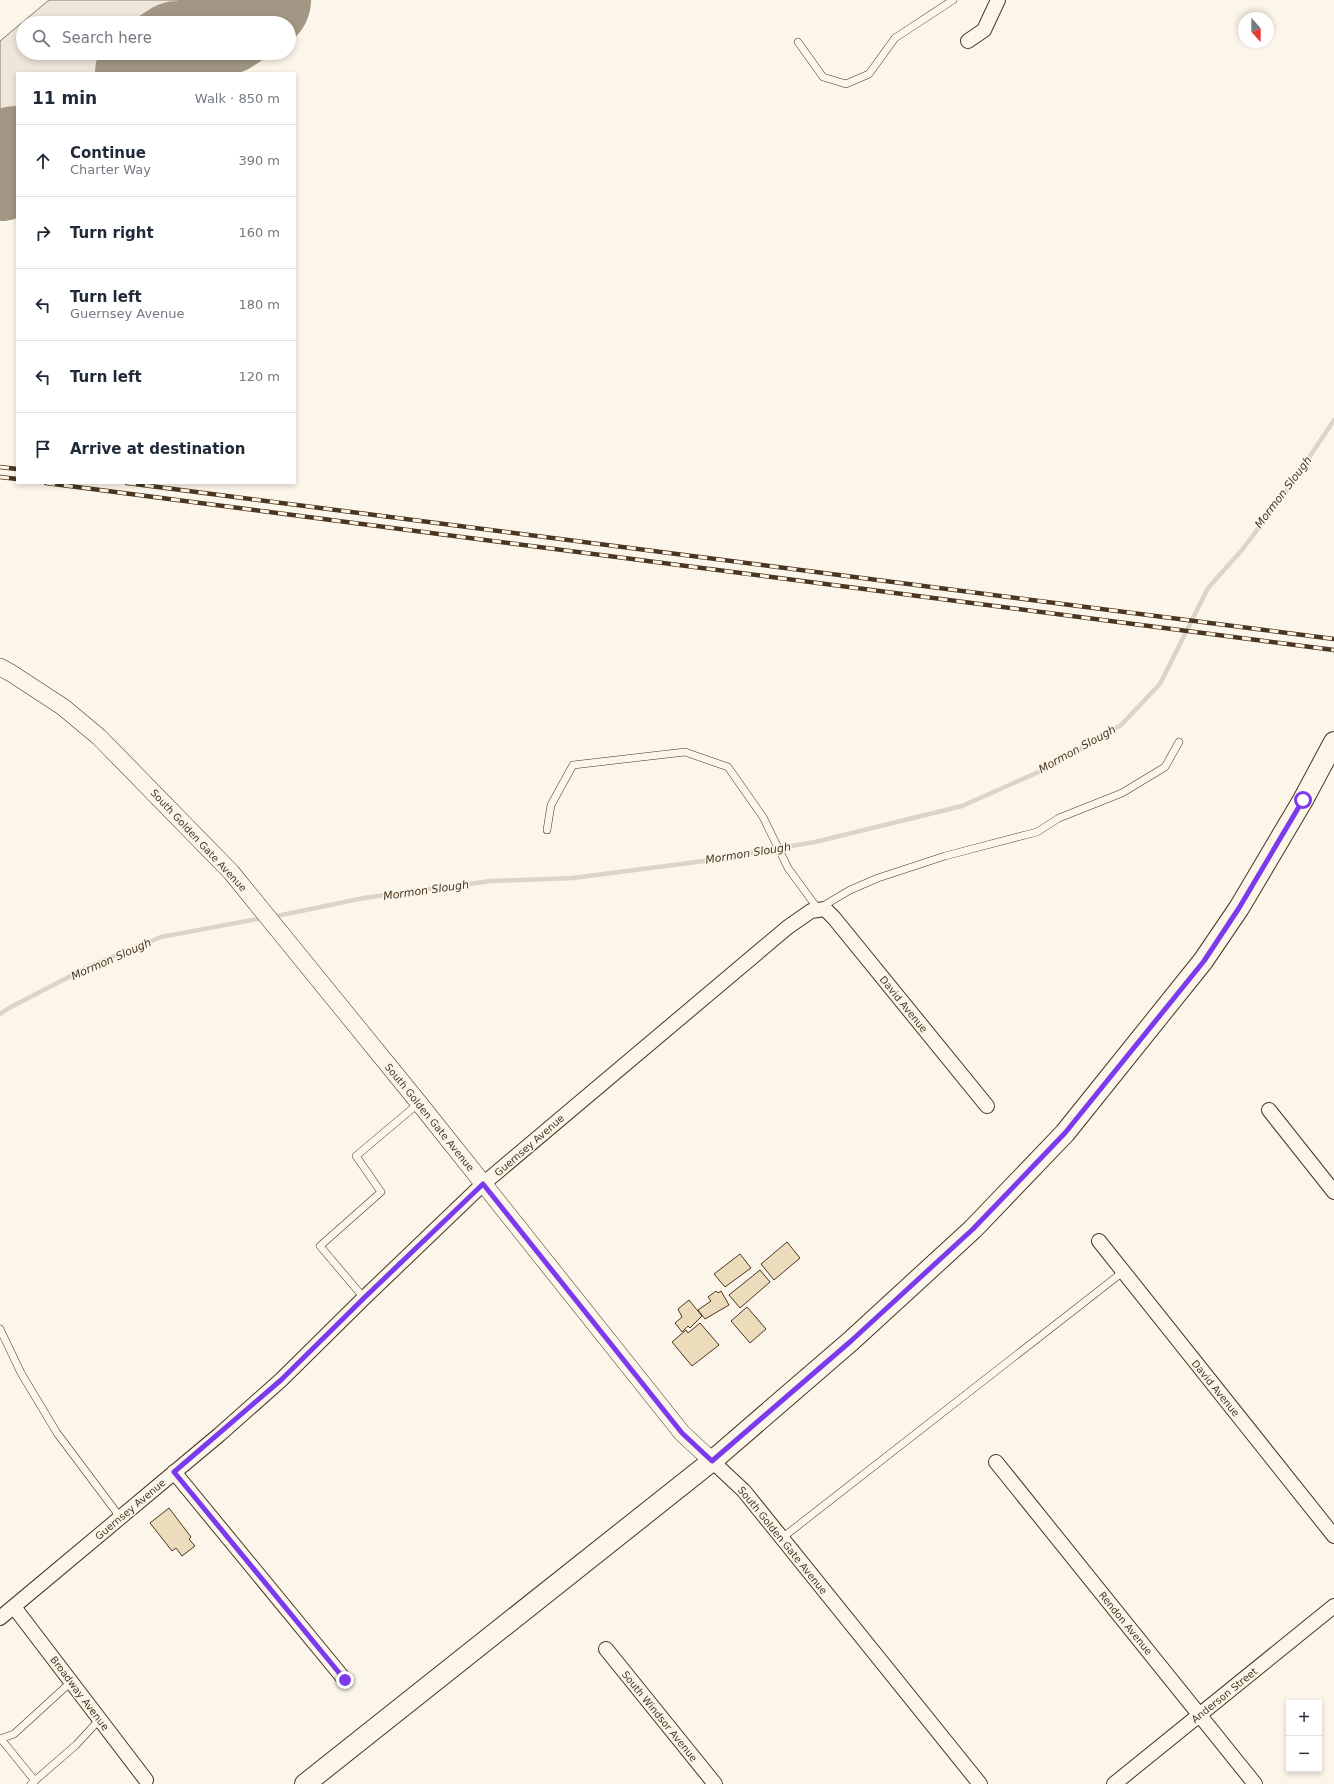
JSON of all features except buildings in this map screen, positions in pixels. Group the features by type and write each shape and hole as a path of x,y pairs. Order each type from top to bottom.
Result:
{"main road":[{"path":"305,1784 712,1461 851,1341 973,1229 1065,1133 1204,961 1239,908 1303,800 1334,742"}],"street":[{"path":"968,41 984,30 998,0"},
{"name":"South Golden Gate Avenue","path":"0,667 63,708 99,737 231,872 419,1103 682,1433 744,1490 980,1784"},
{"name":"David Avenue","path":"818,909 825,909 834,918 987,1106"},
{"name":"Guernsey Avenue","path":"0,1618 281,1380 483,1184 622,1065 788,927 811,910 818,909"},
{"path":"1269,1110 1334,1192"},
{"name":"David Avenue","path":"1099,1240 1334,1536"},
{"name":"Rendon Avenue","path":"996,1462 1255,1784"},
{"path":"174,1472 345,1680"},
{"name":"Anderson Street","path":"1114,1784 1334,1606"},
{"name":"Broadway Avenue","path":"14,1607 146,1780"},
{"name":"South Windsor Avenue","path":"606,1649 714,1784"}],"lane":[{"path":"798,42 823,77 846,84 869,74 895,38 953,0"},
{"path":"547,830 551,805 573,765 684,752 728,767 763,817 788,868 818,909 850,890 878,878 945,856 1037,832 1059,818 1122,793 1165,767 1179,742"},
{"path":"364,1298 320,1246 381,1192 356,1156 419,1103"},
{"path":"782,1538 1124,1272"},
{"path":"0,1329 21,1373 57,1433 120,1517"},
{"path":"71,1682 14,1734 0,1739 33,1782 76,1745 100,1719"}],"shaded area":[{"path":"49,0 211,0 186,16 30,16"},
{"path":"16,28 16,60 117,60 99,72 16,72 16,126 0,136 0,41"}],"waterway":[{"name":"Mormon Slough","path":"272,917 364,898 491,881 573,878 704,861 815,842 962,806 1052,766 1121,725 1160,684 1208,588 1242,550 1291,485 1334,420"},
{"name":"Mormon Slough","path":"0,1014 88,967 161,937 263,918"}],"runway":[{"path":"235,16 259,0"},
{"path":"149,72 167,60"},
{"path":"0,169 16,159"}],"railway":[{"path":"0,467 16,469"},
{"path":"0,477 16,479"},
{"path":"54,484 1334,650"},
{"path":"135,484 1334,639"}],"route":[{"path":"345,1680 174,1472 281,1380 483,1184 682,1433 712,1461 851,1341 973,1229 1065,1133 1204,961 1239,908 1303,800"}]}
